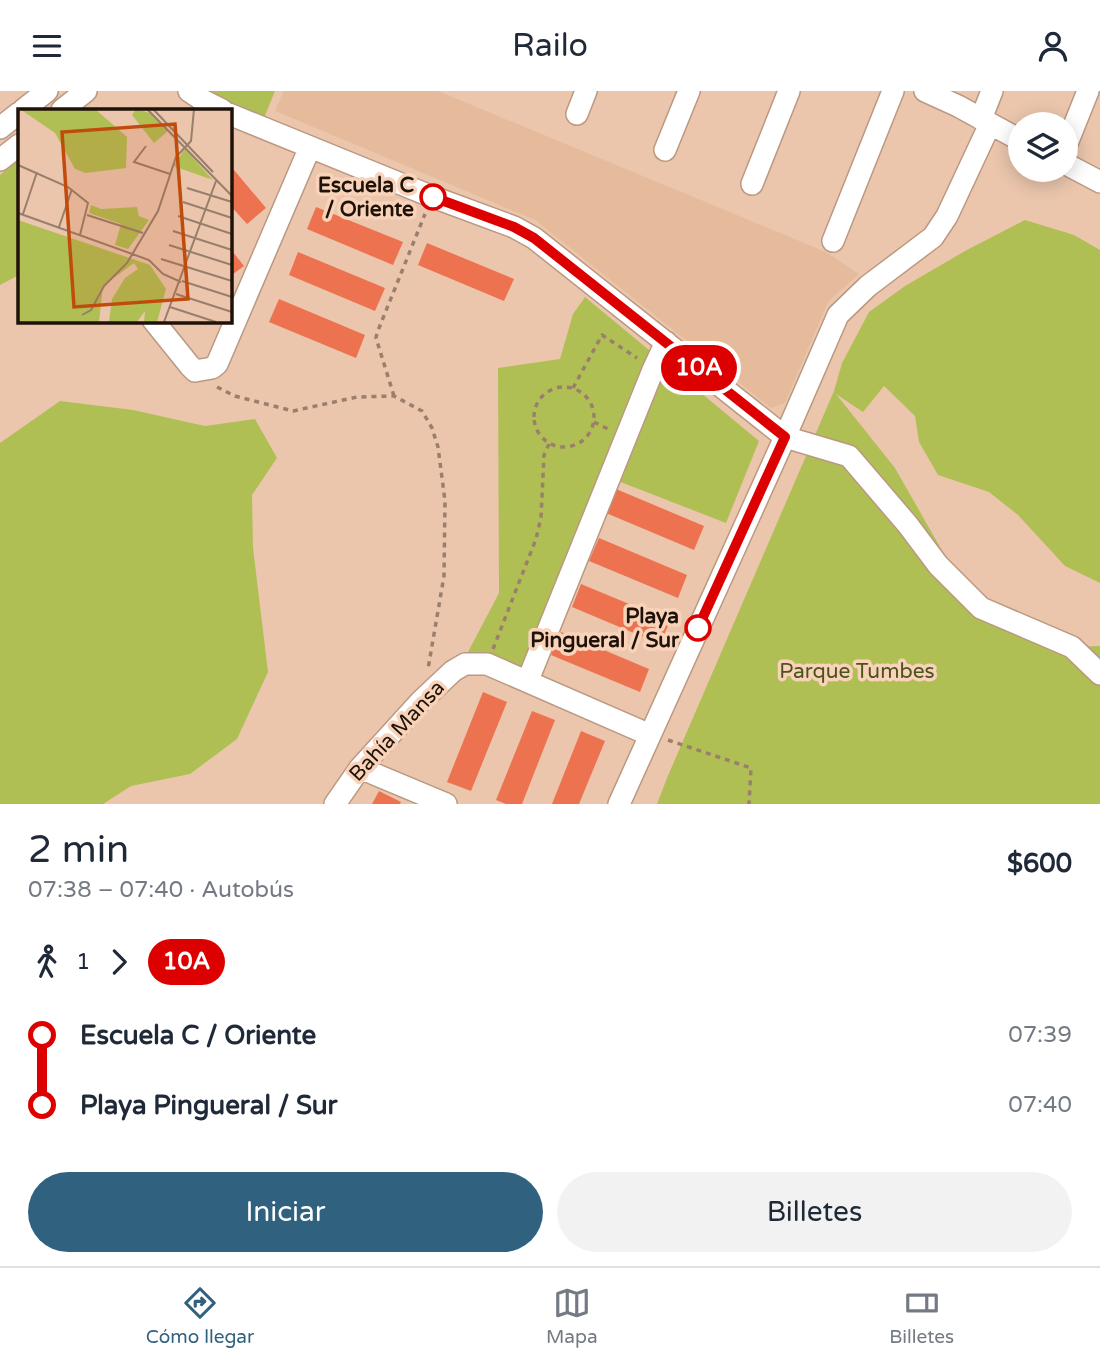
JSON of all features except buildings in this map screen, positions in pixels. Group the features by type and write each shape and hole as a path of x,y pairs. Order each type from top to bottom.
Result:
{"street":[{"path":"25,109 47,91"},
{"path":"63,109 86,91"},
{"path":"189,91 220,109"},
{"path":"577,114 586,91"},
{"path":"665,150 689,91"},
{"path":"752,184 789,91"},
{"path":"833,241 893,91"},
{"path":"925,91 1008,133"},
{"path":"619,804 838,315 867,286 933,237 947,216 985,121 992,91"},
{"path":"1078,116 1088,91"},
{"path":"0,128 18,114"},
{"path":"231,115 514,227 534,238 785,437 849,456 939,565 981,608 1072,647 1100,674"},
{"path":"0,160 18,146"},
{"path":"155,322 195,371 218,364 310,147"},
{"path":"1078,170 1100,182"},
{"path":"528,680 666,342"},
{"name":"Bahía Mansa","path":"335,804 360,768 420,702 453,671 465,664 487,664"},
{"path":"487,664 650,735"},
{"path":"360,768 446,804"}],"path":[{"path":"394,396 376,338 433,197"},
{"path":"573,388 602,335 653,370"},
{"path":"212,368 216,386 235,396 293,411 357,397 394,396 422,411 432,428 438,447 445,502 444,576 428,672"},
{"path":"564,387 582,392 593,406 595,414 592,430 581,443 573,446 565,448 549,444 538,432 534,416 540,400 546,393 564,387"},
{"path":"487,664 536,540 541,517 544,455 549,444"},
{"path":"650,735 751,768 749,804"}],"shaded area":[{"path":"284,91 438,91 826,252 859,274 828,302 785,403 771,408 535,220 275,111"}],"green space":[{"path":"194,91 275,91 262,123"},
{"path":"18,160 18,276 0,285 0,175"},
{"name":"Parque Tumbes","path":"1025,220 1074,235 1100,250 1100,583 1065,566 1018,515 989,492 938,475 919,442 915,416 884,386 863,412 836,394 895,468 977,612 1072,647 1100,646 1100,804 657,804 834,391 842,363 869,312 905,286"},
{"path":"585,297 759,441 726,523 600,474 519,672 468,652 499,593 498,368 560,359 573,314"},
{"path":"60,401 133,410 205,426 255,419 277,458 252,495 253,548 268,672 237,739 190,774 131,786 103,804 0,804 0,443"}],"bus line":[{"name":"10A","path":"433,197 514,227 534,238 785,437 698,628"}],"place":[{"name":"Escuela C / Oriente","path":"433,197"},
{"name":"Playa Pingueral / Sur","path":"698,628"}]}
